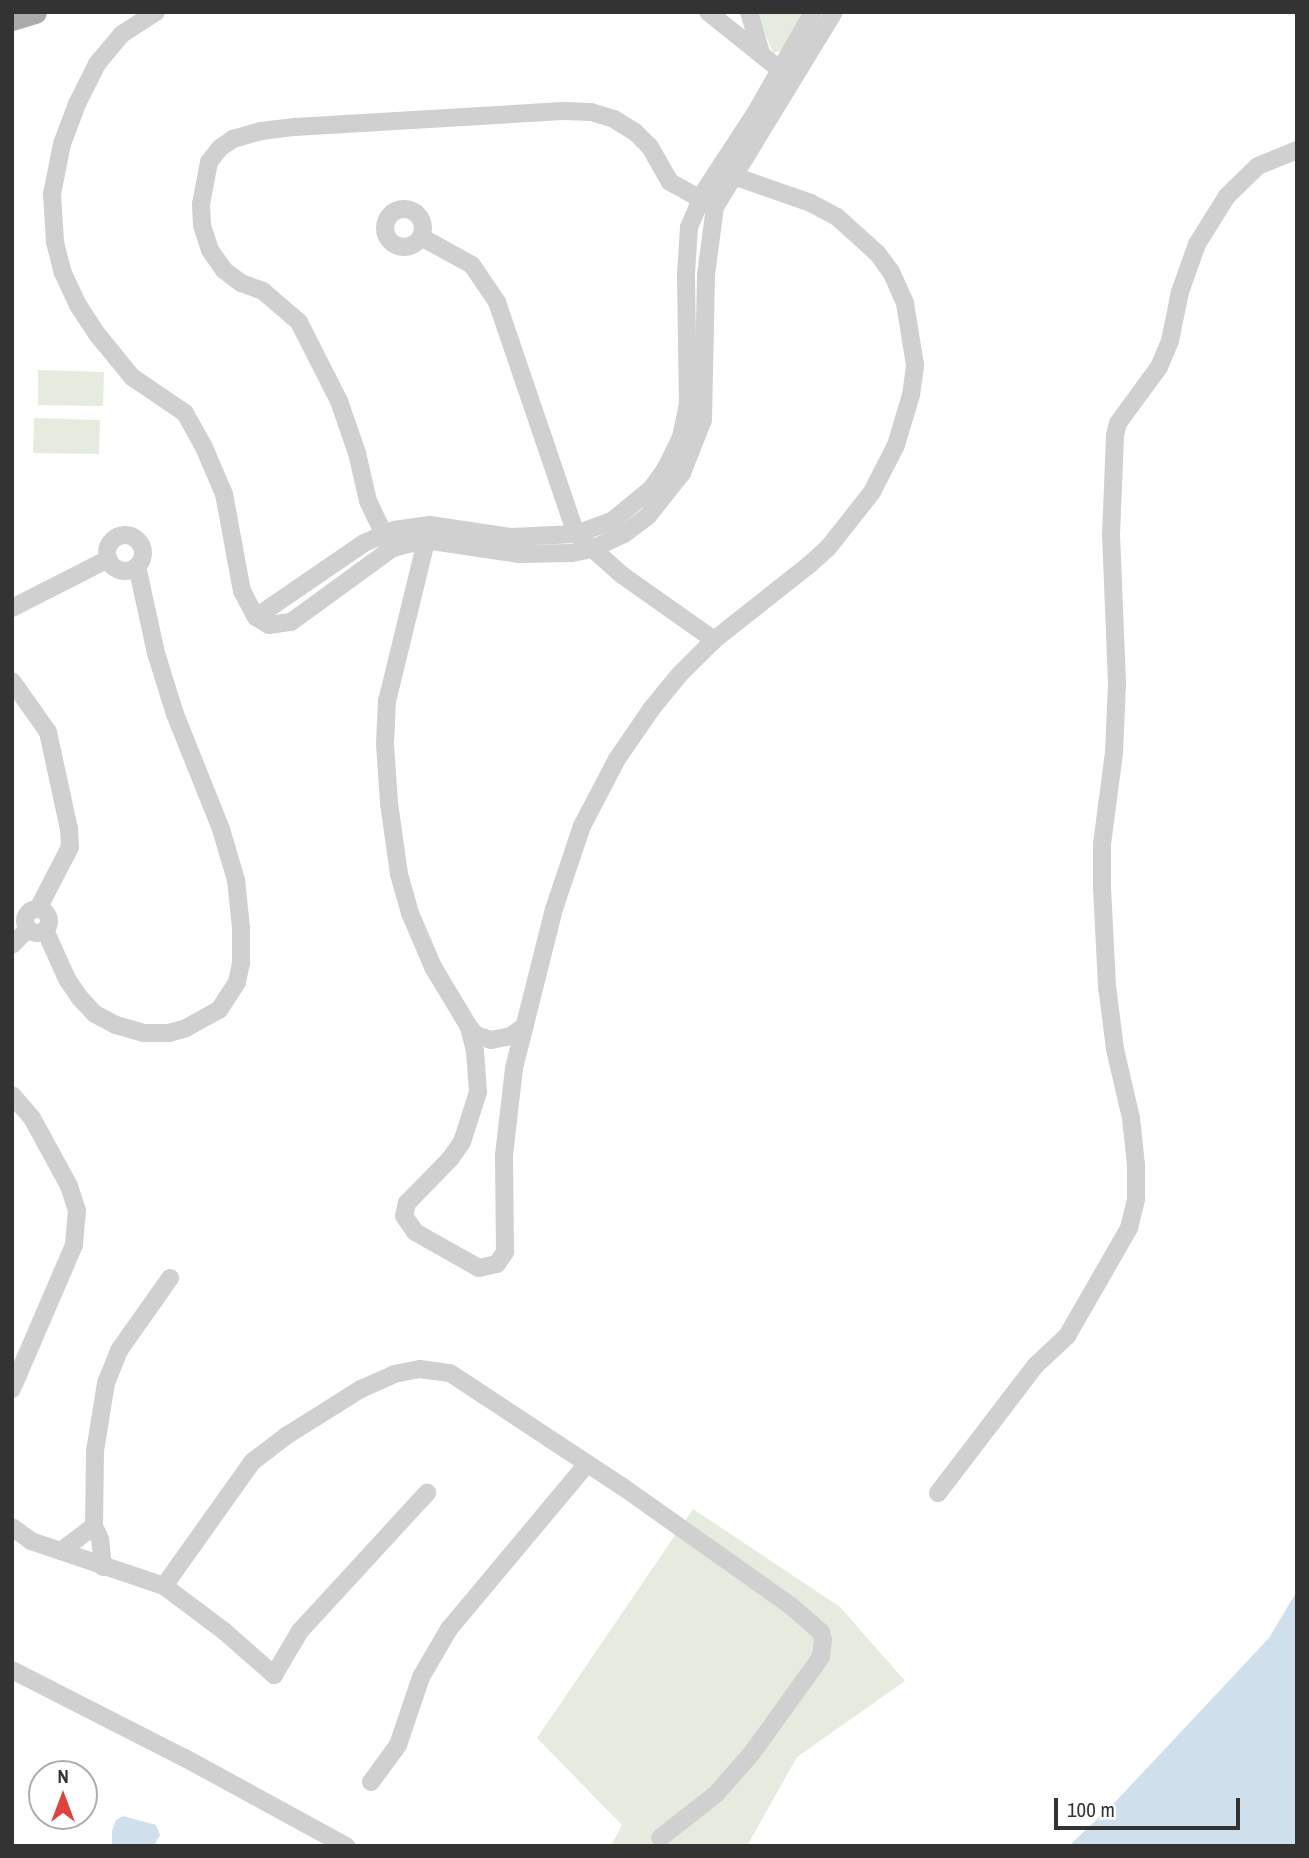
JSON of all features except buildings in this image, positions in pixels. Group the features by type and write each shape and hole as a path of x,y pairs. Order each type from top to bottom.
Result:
{"street":[{"path":"156,12 122,34 97,64 77,104 62,144 52,194 55,242 64,273 78,304 112,354 132,377 178,406 203,445 224,494 242,591 256,617 269,625 291,622 405,527 519,554 572,553 592,550 624,534 648,516 666,496 692,453 705,407 708,203"},
{"path":"708,12 729,21 787,75"},
{"path":"749,12 761,52"},
{"path":"787,75 813,12"},
{"path":"428,532 511,537 576,534 612,521 634,505 665,470 681,437 689,387 688,239 787,75 834,12"},
{"path":"387,541 368,501 357,453 339,401 299,322 263,291 241,283 224,270 210,250 202,225 201,204 209,162 219,148 233,139 261,131 295,127 563,111 591,112 614,119 635,132 650,147 670,182 708,203"},
{"path":"938,1493 1035,1366 1067,1336 1129,1228 1136,1199 1136,1165 1131,1118 1115,1049 1107,986 1102,888 1102,844 1114,753 1117,683 1111,536 1115,435 1124,414 1159,367 1170,341 1180,292 1197,244 1227,196 1258,166 1297,150"},
{"path":"469,1027 477,1072 475,1108 462,1142 450,1159 407,1203 404,1216 415,1232 468,1265 479,1268 497,1264 505,1252 504,1155 514,1069 554,909 582,826 617,759 652,708 714,640 809,565 872,492 896,445 911,395 915,365 905,303 891,272 863,237 838,217 811,203 726,174"},
{"path":"421,237 472,265 497,302 576,534 622,575 714,640"},
{"path":"428,532 387,701 384,744 399,874 417,932 469,1027 476,1035 491,1040 511,1037 525,1026"},
{"path":"37,929 67,979 95,1014 116,1025 135,1030 169,1033 204,1020 219,1010 237,982 241,964 241,928 236,880 221,829 176,714 156,653 137,566 142,555 140,544 125,535 110,542 108,559"},
{"path":"108,559 121,570 137,566"},
{"path":"12,608 108,559"},
{"path":"12,681 48,732 69,829 70,847 38,909 48,917 37,929 12,945"},
{"path":"12,1095 32,1118 69,1186 77,1210 77,1226 74,1245 12,1389"},
{"path":"103,1567 94,1526 95,1451 106,1383 120,1349 170,1278"},
{"path":"164,1586 251,1462 360,1389 394,1374 420,1369 450,1373 587,1464 791,1606 821,1632 821,1657 752,1753 716,1794 660,1838"},
{"path":"371,1782 398,1745 421,1677 449,1629 587,1464"},
{"path":"12,1527 31,1541 164,1586 224,1631 274,1675 300,1631 427,1493"},
{"path":"61,1551 94,1526"},
{"path":"12,1670 183,1757 346,1846"}],"shaded area":[{"path":"756,12 803,12 783,50 773,53"},
{"path":"38,370 104,372 103,406 38,405"},
{"path":"34,418 100,420 99,454 33,453"},
{"path":"693,1509 840,1607 905,1681 797,1757 747,1846 611,1846 622,1825 537,1738"}],"water":[{"path":"1297,1591 1297,1846 1069,1846 1118,1799 1269,1638"},
{"path":"123,1816 156,1825 160,1835 154,1846 112,1846 112,1831 116,1820"}]}
